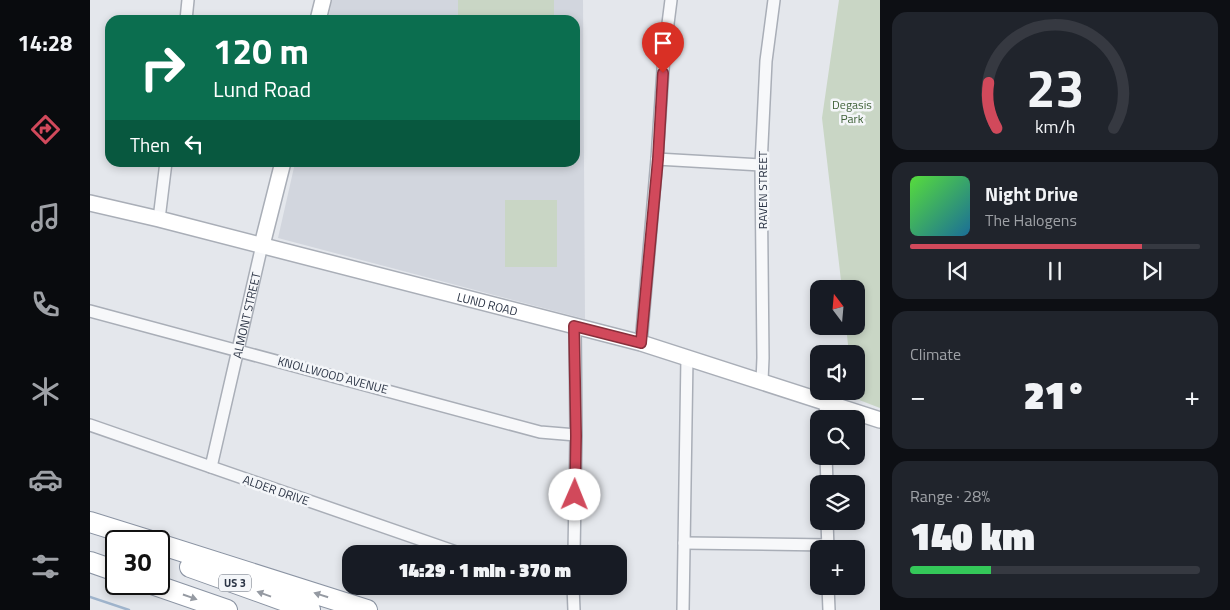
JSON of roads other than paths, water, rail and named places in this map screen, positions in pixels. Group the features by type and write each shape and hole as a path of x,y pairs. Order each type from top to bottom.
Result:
{"highway":[{"path":"90,522 116,530"},
{"path":"90,532 105,537"},
{"path":"170,547 367,610"},
{"name":"US 3","path":"170,560 310,610"},
{"path":"90,562 105,567"},
{"name":"US 3","path":"170,590 227,610"}],"street":[{"path":"186,15 188,0"},
{"path":"319,15 323,0"},
{"path":"641,343 658,159 664,55 671,0"},
{"name":"RAVEN STREET","path":"762,381 761,165 766,61 774,0"},
{"path":"658,159 761,165"},
{"path":"159,219 165,167"},
{"name":"ALMONT STREET","path":"211,467 282,167"},
{"name":"LUND ROAD","path":"90,203 262,245 641,343 880,420"},
{"name":"KNOLLWOOD AVENUE","path":"90,311 540,432 576,436"},
{"path":"574,326 576,436 574,545"},
{"path":"683,610 687,357"},
{"path":"825,403 825,410"},
{"name":"ALDER DRIVE","path":"90,425 436,545"},
{"path":"684,543 810,546"},
{"path":"573,595 574,610"},
{"path":"828,595 829,610"}],"waterway":[{"path":"90,597 129,610"}],"park label":[{"name":"Degasis Park","path":"852,111"}]}
